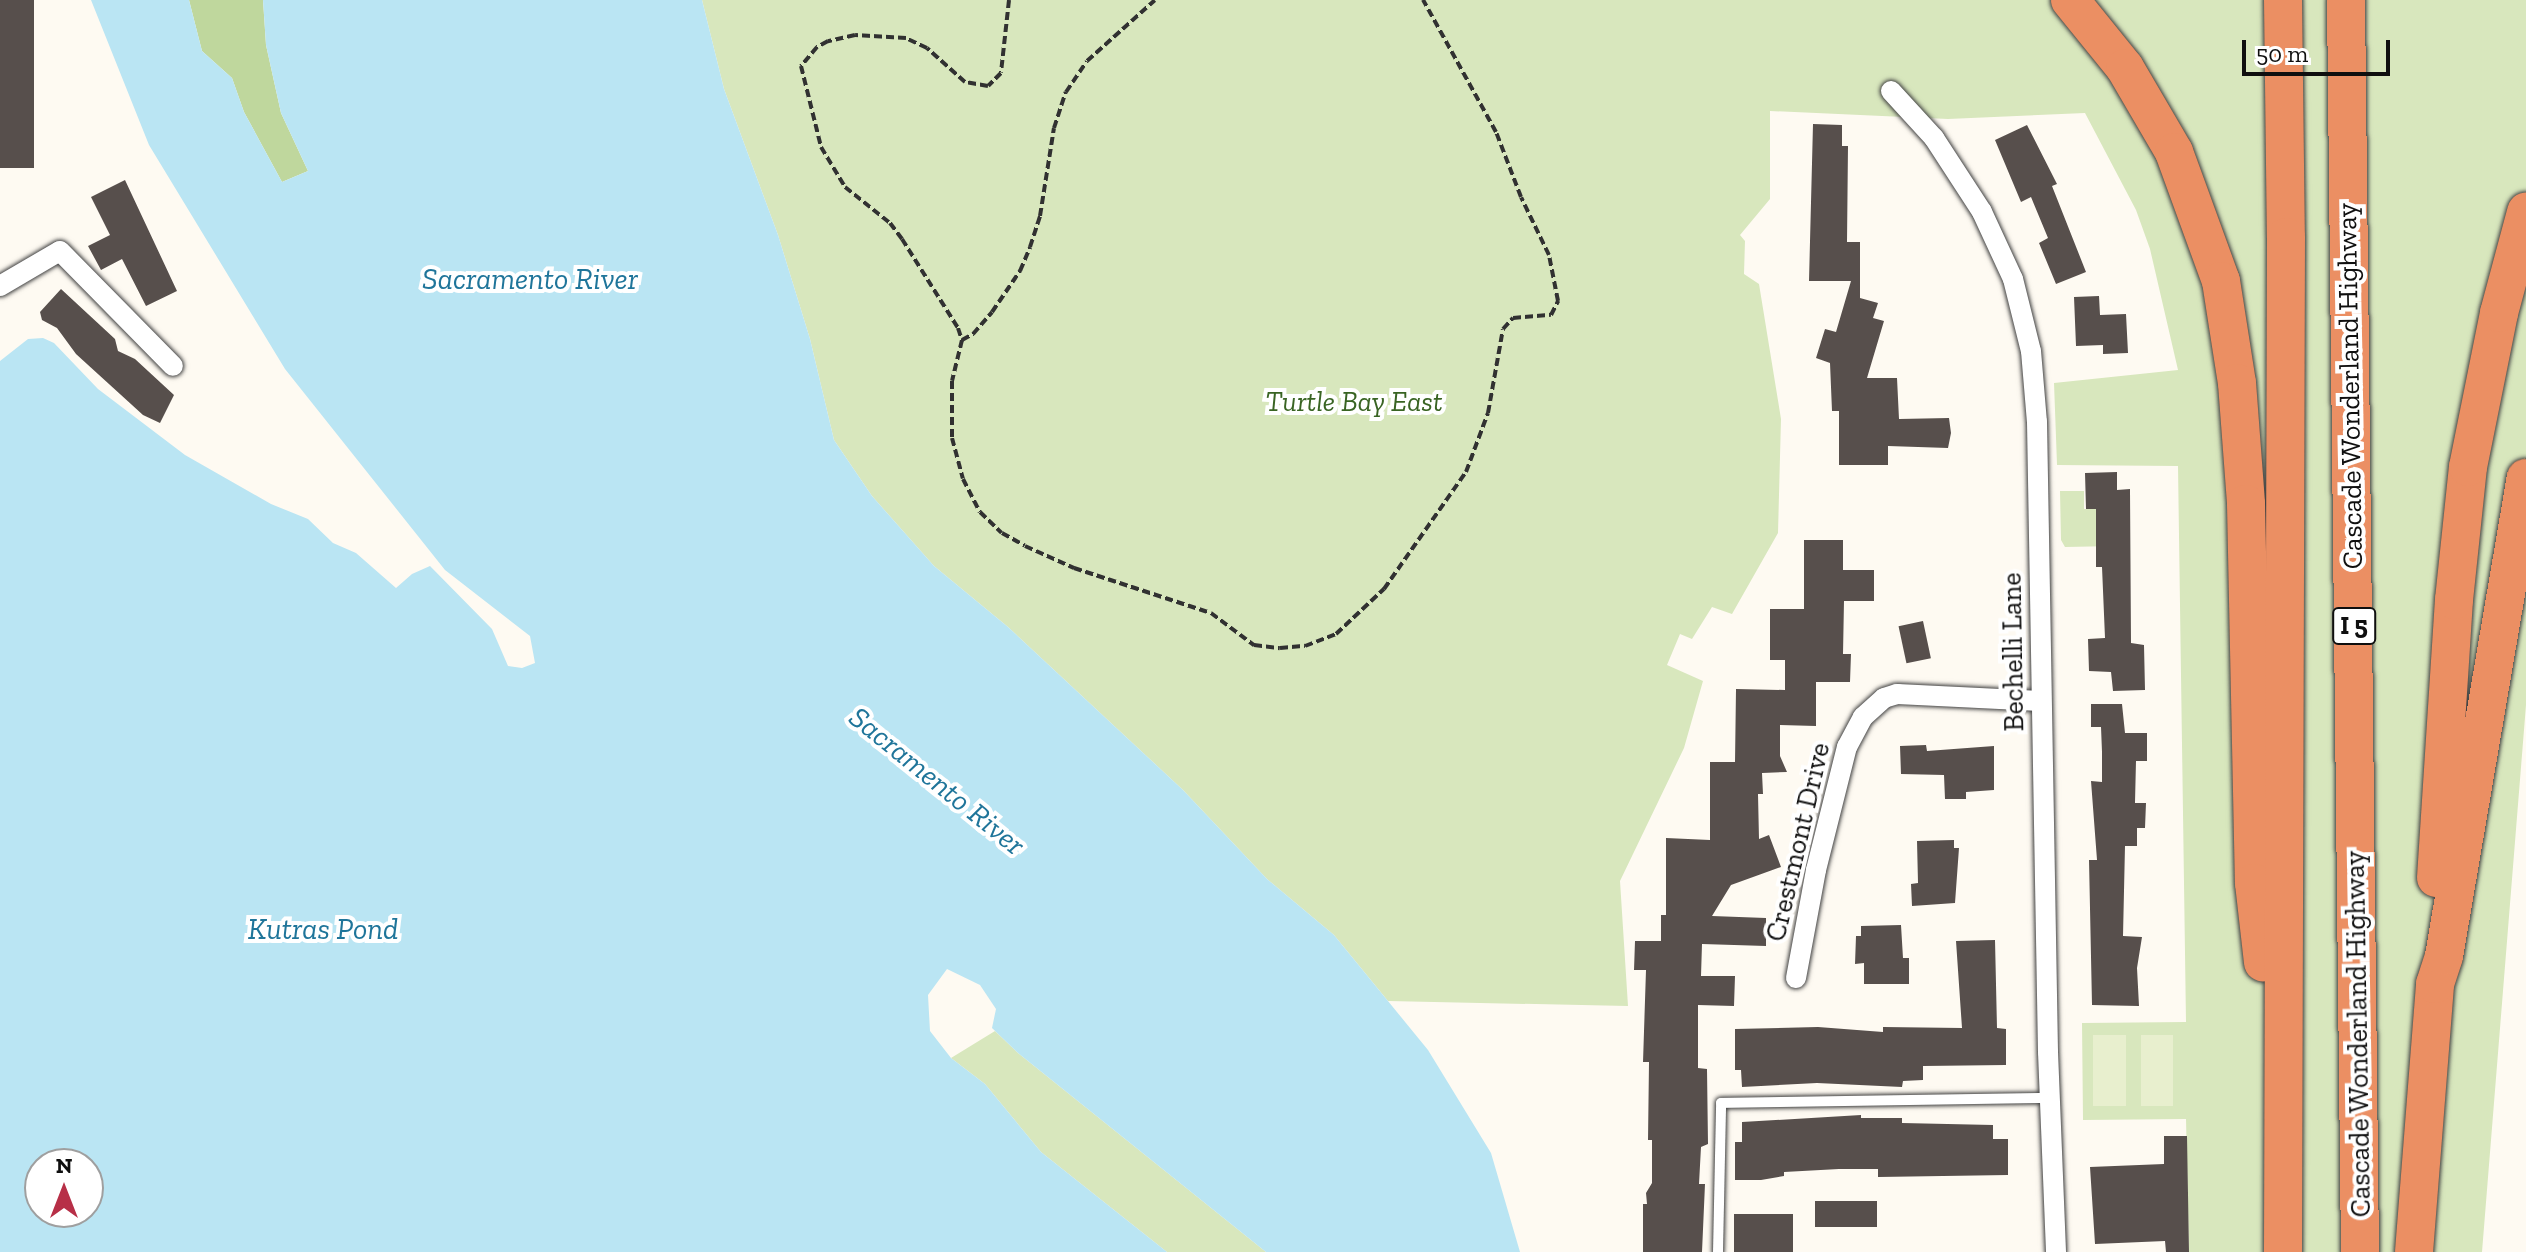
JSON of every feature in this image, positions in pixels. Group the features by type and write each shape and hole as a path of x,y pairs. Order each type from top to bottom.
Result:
{"highway":[{"path":"2070,0 2125,68 2174,152 2207,238 2229,320 2246,504 2254,883 2283,1120"},
{"path":"2283,0 2286,237 2283,1252"},
{"name":"Cascade Wonderland Highway","path":"2346,0 2360,1252"},
{"path":"2414,1252 2435,984 2431,954 2460,530 2480,397 2509,268 2526,212"},
{"path":"2435,984 2444,956 2524,494"}],"street":[{"name":"Bechelli Lane","path":"1891,91 1934,138 1982,212 2013,279 2027,330 2036,387 2050,1098 2056,1252"},
{"path":"0,286 60,251 173,366"},
{"name":"Crestmont Drive","path":"1796,978 1816,870 1847,747 1863,717 1878,702 1897,694 2041,701"}],"lane":[{"path":"1718,1252 1721,1103 2050,1098"}],"path":[{"path":"1009,0 1001,73 988,86 965,82 916,42 883,34 828,41 801,66 816,132 829,162 845,187 890,223 953,317 962,340 952,394 956,459 975,504 1002,533 1074,568 1211,613 1254,645 1305,646 1345,628 1384,589 1466,472 1488,413 1503,329 1513,318 1551,315 1558,301 1549,255 1521,197 1496,132 1423,0"},
{"path":"962,340 983,324 1025,259 1040,216 1051,140 1066,92 1087,61 1155,0"}],"green space":[{"path":"189,0 263,0 266,45 281,113 308,171 282,182 244,112 232,78 202,51"},
{"name":"Turtle Bay East","path":"702,0 2526,0 2526,705 2482,1252 2189,1252 2186,1119 2083,1120 2082,1023 2186,1022 2178,466 2057,465 2054,383 2178,370 2150,249 2136,210 2085,113 1948,119 1770,111 1770,199 1740,235 1745,241 1744,274 1759,284 1781,419 1778,533 1732,614 1712,607 1692,639 1680,634 1667,665 1703,681 1684,748 1620,881 1628,1006 1388,1001 1334,935 1267,879 1183,790 1008,627 934,566 872,496 834,440 810,339 778,235 724,89"},
{"path":"2060,491 2084,491 2084,509 2096,509 2097,533 2116,546 2065,547 2061,540"},
{"path":"995,1031 1018,1053 1266,1252 1167,1252 1041,1152 985,1084 951,1058"},
{"path":"2093,1035 2126,1035 2126,1106 2093,1106"},
{"path":"2141,1035 2173,1035 2173,1106 2141,1106"}],"water":[{"path":"91,0 189,0 202,51 232,78 244,112 282,182 308,171 281,113 266,45 263,0 702,0 724,89 778,235 810,339 834,440 872,496 934,566 1008,627 1183,790 1267,879 1334,935 1428,1050 1491,1153 1520,1252 1266,1252 1018,1053 992,1028 996,1009 980,985 947,969 928,995 930,1031 951,1058 985,1084 1041,1152 1167,1252 0,1252 0,361 28,339 43,338 54,343 98,389 185,455 271,504 308,519 333,543 356,553 396,588 412,574 430,566 492,629 508,666 522,668 535,663 530,636 445,570 285,369 149,145"}],"building":[{"path":"0,0 34,0 34,168 0,168"},
{"path":"1813,124 1842,125 1842,146 1848,146 1847,242 1860,242 1860,298 1878,303 1873,318 1884,321 1867,378 1897,378 1899,419 1949,418 1951,433 1948,448 1888,446 1888,465 1839,465 1839,411 1832,411 1830,363 1816,358 1825,329 1836,332 1851,281 1809,281"},
{"path":"2027,125 2057,184 2052,186 2086,272 2056,284 2039,243 2048,238 2031,197 2021,202 1995,140"},
{"path":"125,180 177,291 146,306 122,259 101,270 88,246 110,235 91,197"},
{"path":"61,289 115,339 118,351 135,359 174,395 160,423 143,415 76,354 57,328 42,320 40,312"},
{"path":"2099,296 2100,315 2126,314 2128,353 2103,354 2103,345 2076,346 2074,297"},
{"path":"2117,472 2117,490 2130,489 2131,643 2144,645 2145,690 2113,691 2111,672 2089,671 2088,639 2105,638 2102,567 2096,567 2096,509 2086,509 2085,473"},
{"path":"1804,540 1843,540 1843,570 1874,570 1874,601 1844,601 1843,654 1851,654 1850,682 1816,682 1816,726 1780,725 1780,756 1787,772 1762,773 1763,794 1758,794 1759,839 1769,835 1781,867 1731,885 1712,916 1766,918 1766,946 1702,944 1701,976 1735,976 1734,1006 1698,1005 1698,1068 1707,1069 1708,1144 1701,1147 1699,1184 1705,1184 1702,1252 1643,1252 1643,1204 1647,1204 1646,1193 1652,1183 1652,1140 1648,1140 1649,1062 1643,1062 1646,970 1634,970 1635,941 1661,941 1661,915 1666,915 1666,838 1710,840 1710,762 1735,762 1736,689 1785,690 1785,660 1770,660 1770,609 1804,609"},
{"path":"1923,621 1931,658 1906,663 1899,626"},
{"path":"2091,704 2122,704 2125,733 2147,733 2147,761 2136,761 2135,803 2146,803 2145,828 2137,828 2137,846 2125,846 2123,936 2142,937 2137,968 2139,1006 2092,1005 2089,860 2097,860 2091,781 2102,782 2102,752 2101,727 2091,727"},
{"path":"1926,745 1927,751 1994,746 1994,790 1966,792 1966,799 1945,799 1944,775 1901,774 1900,746"},
{"path":"1954,840 1954,848 1959,848 1955,903 1912,906 1911,884 1918,883 1917,841"},
{"path":"1901,925 1903,958 1909,958 1909,984 1864,984 1864,963 1855,964 1856,936 1861,936 1861,926"},
{"path":"1995,940 1997,1028 2006,1029 2006,1065 1923,1066 1923,1080 1903,1081 1902,1087 1817,1083 1742,1087 1741,1070 1735,1070 1735,1029 1818,1027 1883,1032 1883,1027 1962,1028 1956,941"},
{"path":"1861,1115 1861,1118 1902,1118 1902,1123 1993,1125 1993,1139 2008,1139 2008,1175 1878,1177 1878,1169 1839,1169 1784,1172 1784,1176 1761,1180 1735,1180 1735,1142 1742,1142 1742,1122"},
{"path":"2164,1136 2187,1136 2189,1252 2166,1252 2165,1241 2095,1244 2090,1167 2164,1164"},
{"path":"1815,1201 1877,1201 1877,1227 1815,1227"},
{"path":"1734,1214 1793,1214 1793,1252 1734,1252"}],"water label":[{"name":"Sacramento River","path":"530,279"},
{"name":"Sacramento River","path":"937,781"},
{"name":"Kutras Pond","path":"323,929"}]}
